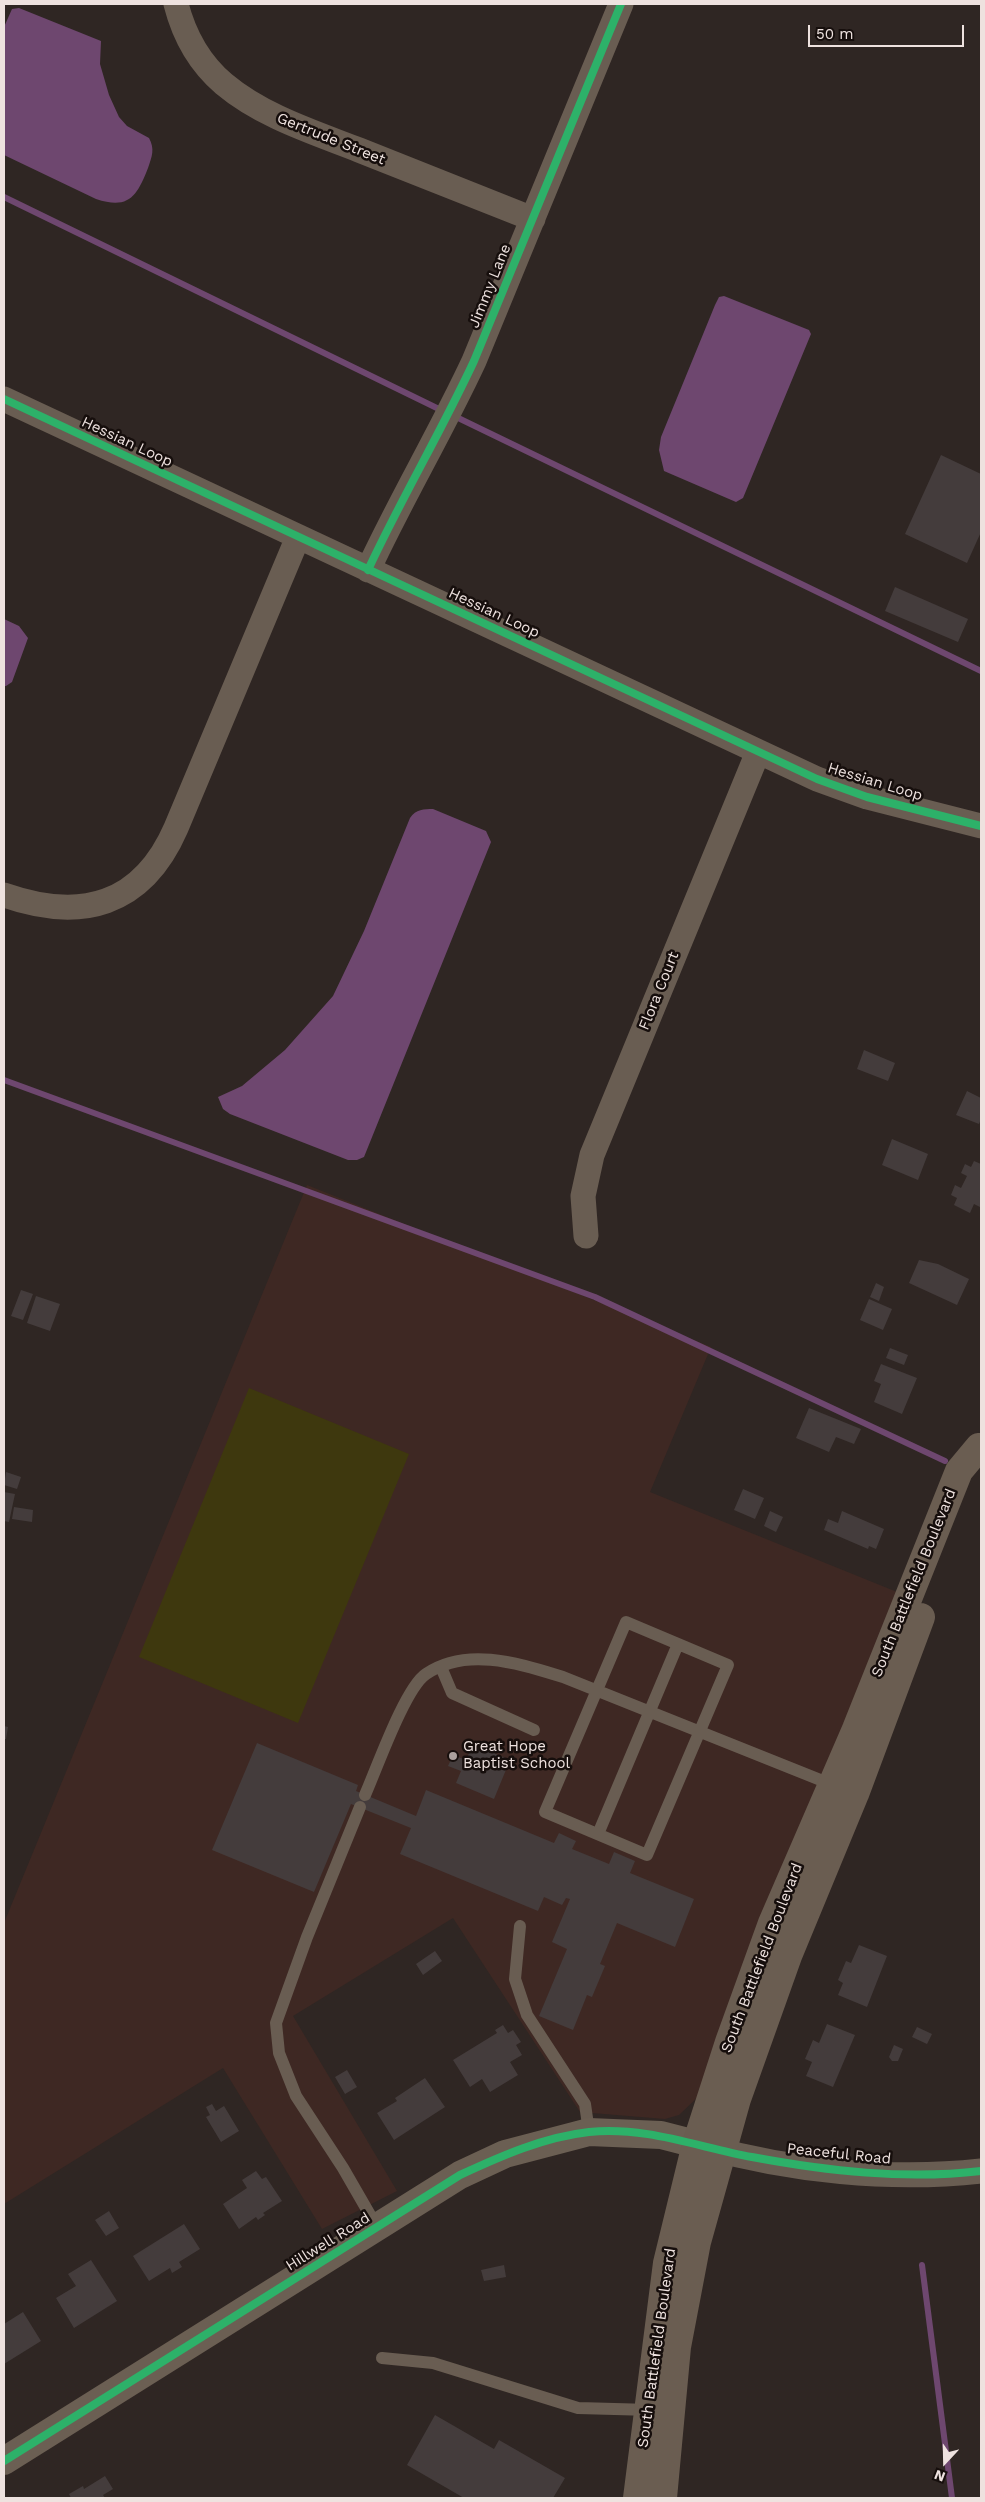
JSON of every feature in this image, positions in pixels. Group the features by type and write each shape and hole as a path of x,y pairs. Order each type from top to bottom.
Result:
{"main road":[{"name":"South Battlefield Boulevard","path":"636,2498 677,2347 696,2251 737,2099 788,1956 844,1789 959,1471 980,1444"},
{"name":"South Battlefield Boulevard","path":"663,2498 655,2340 667,2263 696,2144 729,2042 772,1923 844,1789"}],"street":[{"name":"Gertrude Street","path":"176,4 184,32 199,57 223,83 256,107 296,125 533,219"},
{"name":"Jimmy Lane","path":"368,570 397,509 460,392 621,4"},
{"name":"Hessian Loop","path":"4,400 758,752 842,789 981,826"},
{"path":"4,895 42,906 64,909 100,903 130,888 159,860 176,828 298,537"},
{"name":"Flora Court","path":"586,1236 584,1183 592,1155 758,752"},
{"name":"Hillwell Road","path":"4,2461 460,2175 505,2154 588,2132 661,2135 696,2144"},
{"name":"Peaceful Road","path":"696,2144 722,2151 822,2169 930,2174 981,2171"}],"lane":[{"path":"626,1622 728,1665 647,1856 545,1812 596,1690 626,1622"},
{"path":"598,1834 678,1644"},
{"path":"365,1795 408,1698 425,1674 455,1661 491,1659 536,1669 596,1690 844,1789"},
{"path":"441,1667 452,1693 534,1730"},
{"path":"360,1807 307,1937 276,2022 279,2053 296,2096 343,2168 377,2227"},
{"path":"520,1926 515,1978 527,2015 586,2104 588,2132"},
{"path":"382,2358 433,2363 578,2408 660,2411"}],"shaded area":[{"path":"19,8 101,41 100,64 109,95 119,117 127,126 149,138 152,146 152,156 144,178 130,198 116,203 96,199 4,155 4,27 12,9"},
{"path":"724,296 809,330 811,334 743,498 736,502 664,471 659,450 661,437 715,305 719,297"},
{"path":"4,619 19,626 28,638 12,682 6,686 4,686"},
{"path":"423,809 433,809 486,831 491,842 364,1157 357,1160 348,1160 230,1114 223,1109 218,1097 242,1086 285,1050 333,996 364,931 410,818"},
{"name":"Great Hope Baptist School","path":"307,1185 711,1347 650,1492 902,1594 701,2094 679,2115 665,2119 580,2112 453,1918 293,2016 397,2191 322,2229 223,2068 4,2204 4,1923"},
{"path":"249,1388 409,1454 298,1723 139,1657"}],"building":[{"path":"941,455 981,474 981,532 967,563 905,534"},
{"path":"895,587 968,619 958,642 885,611"},
{"path":"864,1050 895,1063 888,1081 857,1069"},
{"path":"967,1091 981,1098 981,1119 979,1124 956,1115"},
{"path":"892,1139 928,1154 918,1180 882,1165"},
{"path":"974,1161 981,1164 981,1203 980,1207 974,1204 970,1213 954,1205 957,1198 951,1195 955,1185 961,1188 967,1176 961,1173 965,1164 971,1167"},
{"path":"919,1260 938,1264 969,1279 957,1305 909,1283"},
{"path":"876,1283 884,1287 879,1301 870,1297"},
{"path":"21,1290 33,1294 23,1320 11,1316"},
{"path":"36,1296 60,1304 50,1331 27,1323"},
{"path":"869,1299 892,1309 883,1330 860,1320"},
{"path":"890,1348 908,1355 904,1365 886,1358"},
{"path":"881,1364 917,1378 902,1414 874,1402 881,1384 874,1381"},
{"path":"809,1408 861,1429 854,1444 836,1437 829,1452 796,1438"},
{"path":"6,1472 21,1477 17,1489 4,1485"},
{"path":"743,1489 764,1498 755,1519 734,1510"},
{"path":"4,1492 15,1494 9,1522 4,1521"},
{"path":"14,1507 33,1510 32,1522 12,1519"},
{"path":"770,1511 783,1517 776,1532 764,1526"},
{"path":"842,1511 884,1529 876,1549 869,1546 868,1549 824,1530 828,1519 838,1523"},
{"path":"4,1726 8,1727 6,1739 4,1739"},
{"path":"257,1743 358,1785 356,1791 416,1816 426,1790 554,1843 559,1833 576,1841 572,1849 609,1864 614,1852 635,1861 630,1873 694,1899 675,1947 617,1923 600,1964 605,1966 592,1997 587,1995 573,2030 539,2016 567,1949 552,1942 570,1899 566,1898 562,1905 544,1897 538,1911 400,1854 411,1828 351,1804 314,1892 212,1850"},
{"path":"473,1744 510,1760 494,1799 456,1783 461,1771 448,1766 453,1755 466,1760"},
{"path":"859,1945 887,1956 867,2007 838,1995 843,1983 838,1980 846,1961 851,1963"},
{"path":"435,1951 442,1961 423,1975 416,1964"},
{"path":"827,2024 855,2035 833,2087 806,2076 812,2062 805,2059 813,2040 819,2043"},
{"path":"503,2025 508,2033 513,2030 521,2042 516,2045 522,2055 510,2062 518,2075 490,2092 482,2079 470,2087 453,2060 497,2033 495,2030"},
{"path":"917,2027 932,2034 927,2044 912,2037"},
{"path":"894,2045 903,2049 898,2061 892,2061 889,2057"},
{"path":"347,2070 357,2087 345,2094 335,2077"},
{"path":"425,2078 445,2107 394,2140 377,2113 397,2101 395,2098"},
{"path":"212,2104 216,2111 224,2106 239,2131 221,2142 206,2117 210,2115 206,2107"},
{"path":"256,2171 262,2179 266,2177 282,2201 263,2213 265,2215 258,2220 256,2217 239,2229 223,2204 247,2188 242,2180"},
{"path":"109,2211 119,2228 106,2236 95,2220"},
{"path":"184,2224 200,2249 179,2262 182,2267 172,2273 170,2268 149,2281 133,2256"},
{"path":"91,2260 117,2301 74,2328 56,2298 76,2286 68,2274"},
{"path":"504,2265 506,2277 484,2281 481,2270"},
{"path":"23,2312 41,2341 4,2364 4,2324"},
{"path":"435,2415 494,2449 499,2440 565,2478 553,2498 464,2498 407,2465"},
{"path":"105,2476 113,2489 103,2495 105,2498 71,2498 69,2494 83,2486 84,2489"}],"waterway":[{"path":"4,197 443,411"},
{"path":"452,415 981,671"},
{"path":"4,1080 595,1297 945,1461"},
{"path":"922,2265 952,2498"}],"cycle path":[{"path":"368,570 474,361 621,4"},
{"path":"4,399 817,779 867,797 981,826"},
{"path":"4,2461 460,2175 507,2154 539,2143 589,2132 630,2132 671,2138 752,2157 837,2170 924,2175 981,2171"}],"place":[{"name":"Great Hope Baptist School","path":"453,1756"}]}
